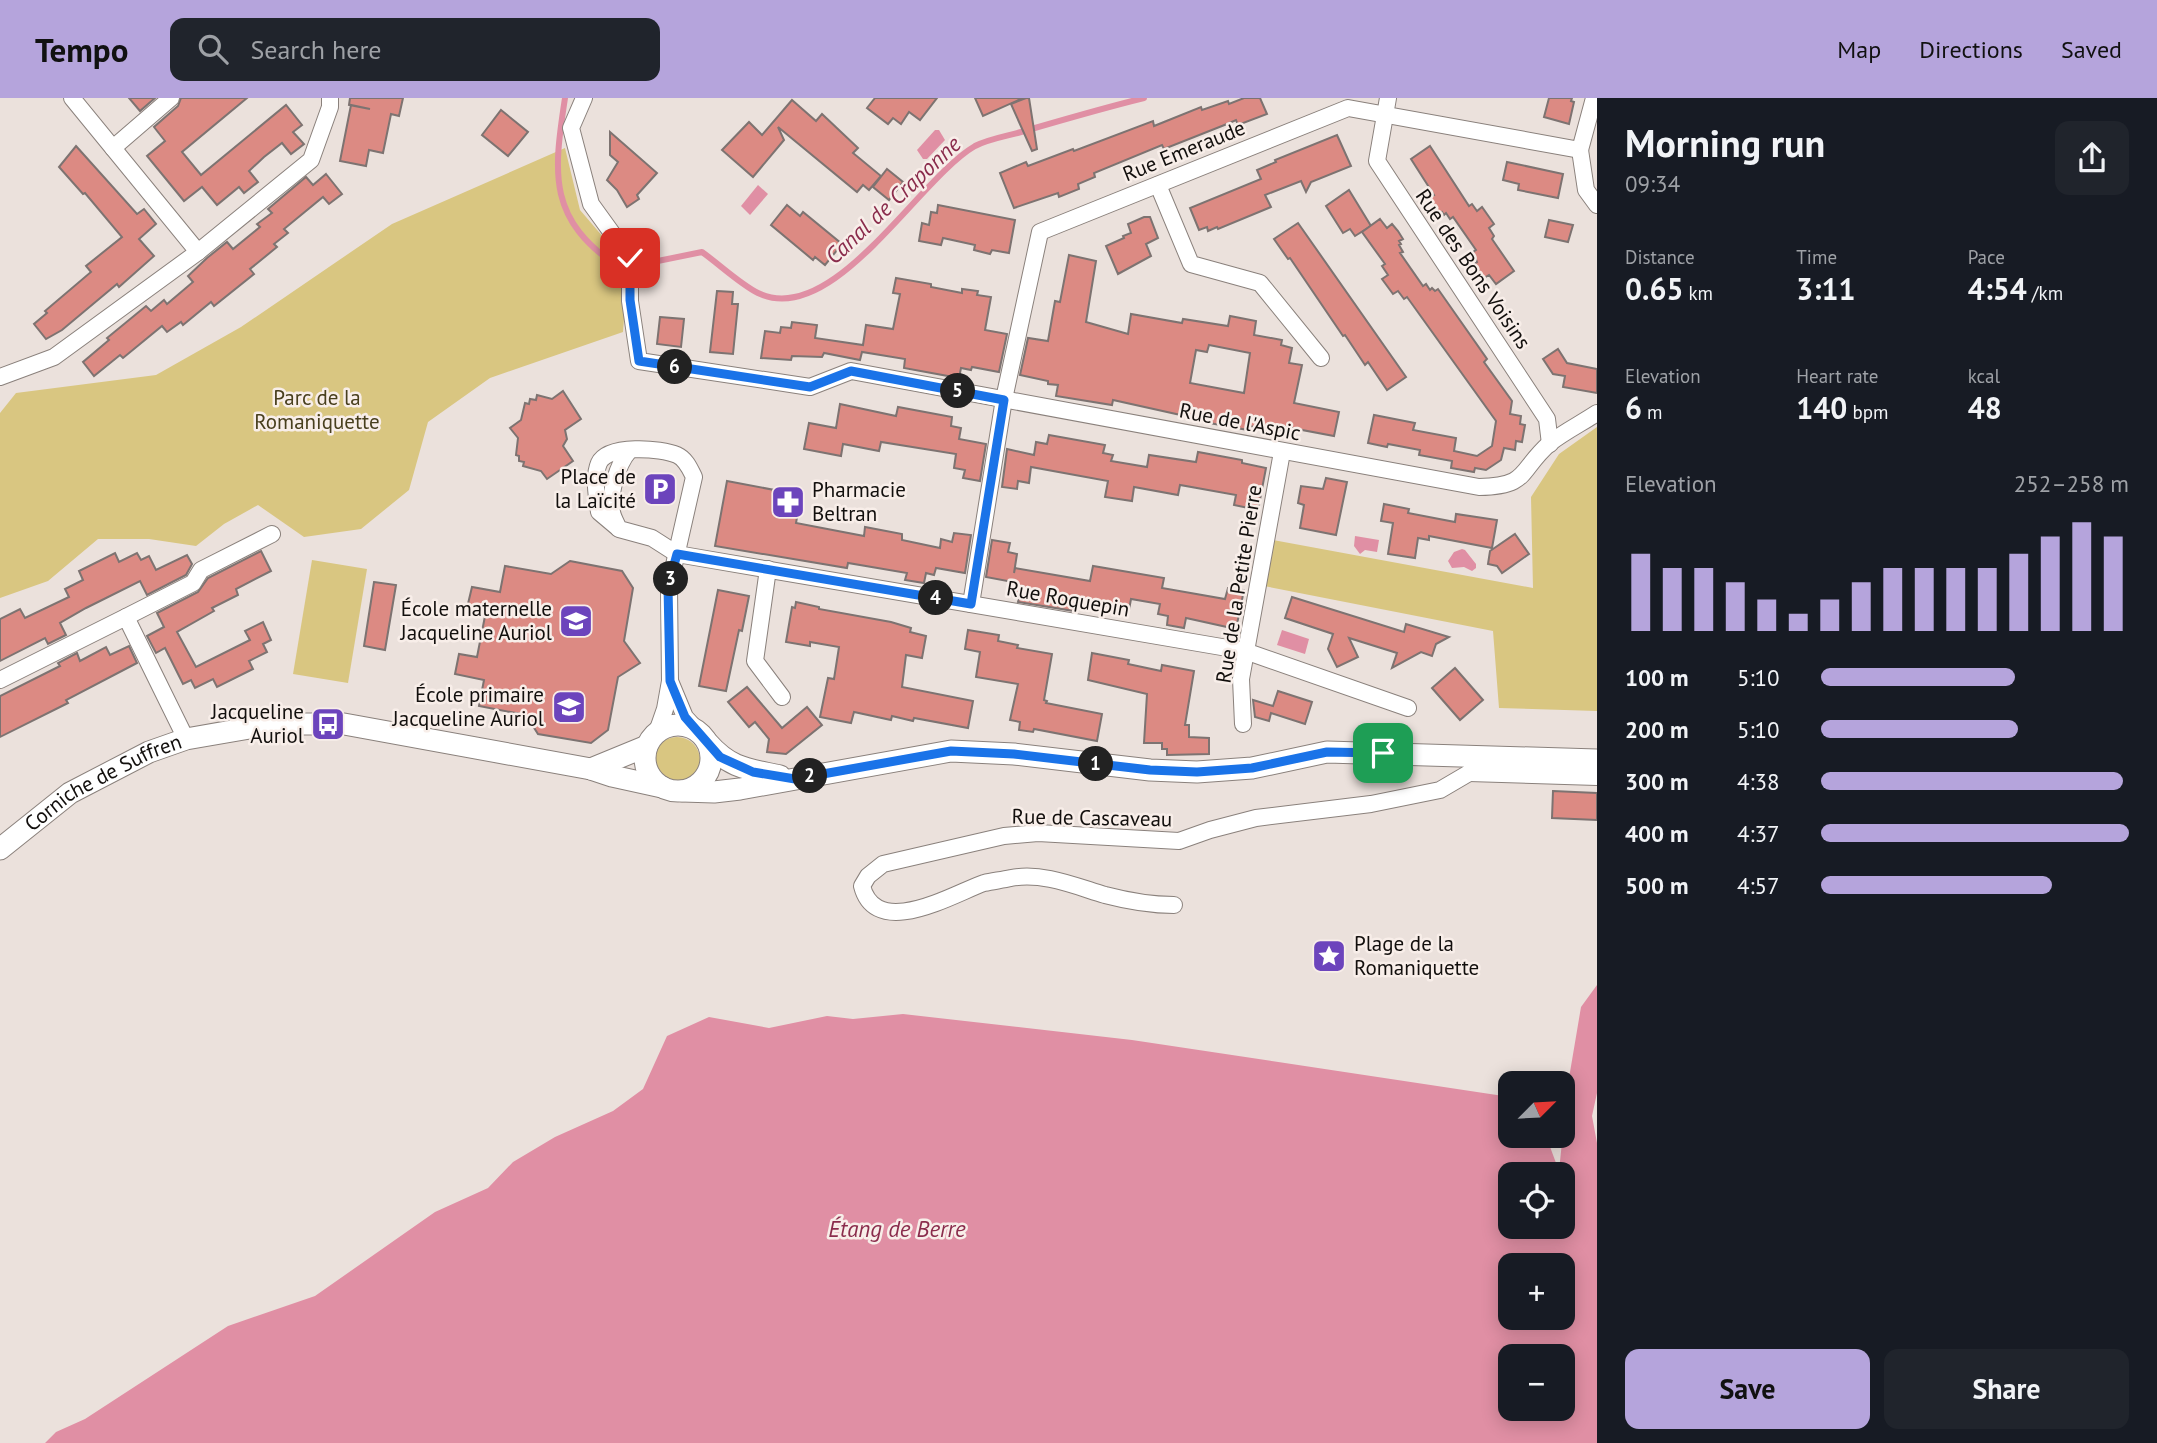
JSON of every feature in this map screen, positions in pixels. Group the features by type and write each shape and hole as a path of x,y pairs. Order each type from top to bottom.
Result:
{"main road":[{"name":"Corniche de Suffren","path":"0,849 70,793 149,752 186,739 272,724 344,724 591,769 672,789 714,792 951,751 1014,754 1150,770 1197,772 1252,768 1327,752 1474,765 1597,760"},
{"path":"591,769 676,725 687,726 702,737 711,764 701,782 672,789 649,774 645,755 652,739"},
{"name":"Corniche de Suffren","path":"702,737 720,757 733,765 753,772 795,779"}],"street":[{"path":"72,98 198,252"},
{"path":"113,148 172,98"},
{"path":"0,377 54,356 198,252 311,160 330,107 330,98"},
{"name":"Rue de l'Aspic","path":"584,98 571,128 591,204 630,258 630,300 639,361 810,387 851,371 1479,487 1504,486 1522,476 1550,444 1597,413"},
{"name":"Rue des Bons Voisins","path":"1388,98 1377,161 1547,419 1550,444"},
{"path":"1594,98 1580,150 1586,190 1597,205"},
{"name":"Rue Emeraude","path":"1004,400 1040,232 1348,108 1580,150"},
{"path":"1158,185 1191,264 1260,283 1321,358"},
{"path":"971,604 1004,400"},
{"path":"652,739 665,709 670,681 668,587 677,554 694,477 679,456 658,450 621,449 607,455 600,462 596,486 599,512 619,529 652,538 677,554"},
{"name":"Rue de la Petite Pierre","path":"1243,724 1241,679 1245,650 1282,452"},
{"path":"0,681 193,583 201,570 272,534"},
{"name":"Rue Roquepin","path":"677,554 1245,650 1408,708"},
{"path":"768,569 755,661 782,697"},
{"path":"126,617 186,739"},
{"path":"670,681 685,717 702,737"},
{"path":"1474,765 1597,777"},
{"name":"Rue de Cascaveau","path":"1174,905 1147,904 1042,877 1015,877 984,883 924,909 900,912 879,908 870,902 862,886 868,876 883,864 1003,836 1038,833 1179,841 1256,818 1371,804 1440,790 1474,765"}],"green space":[{"name":"Parc de la Romaniquette","path":"565,148 580,210 628,266 623,332 490,378 428,422 409,490 361,529 304,537 258,505 224,524 196,546 149,539 98,539 48,581 0,598 0,413 16,393 156,375 241,327 392,224"},
{"path":"1597,427 1597,711 1499,708 1493,631 1264,586 1273,540 1533,588 1531,497 1559,454"},
{"path":"312,560 367,569 348,683 293,674"},
{"path":"677,737 693,744 700,760 693,776 677,783 661,776 654,760 661,744"}],"water":[{"path":"935,130 939,130 945,140 927,159 923,159 917,150"},
{"path":"758,185 768,194 750,215 741,206"},
{"path":"1355,536 1379,540 1377,552 1365,550 1360,554 1354,546"},
{"path":"1462,549 1476,564 1472,571 1464,567 1452,568 1448,561 1454,552"},
{"path":"1282,630 1309,639 1305,654 1277,645"},
{"name":"Étang de Berre","path":"1597,985 1597,1093 1592,1116 1597,1143 1597,1443 45,1443 56,1432 85,1419 228,1326 315,1296 435,1212 488,1188 513,1162 555,1137 613,1111 643,1089 667,1036 709,1017 769,1028 827,1016 853,1019 903,1014 1132,1040 1498,1095 1498,1148 1550,1148 1556,1162 1498,1162 1498,1239 1575,1239 1575,1162 1560,1162 1561,1148 1575,1148 1575,1071 1570,1071 1581,1007"}],"building":[{"path":"129,98 155,98 140,111"},
{"path":"181,98 247,98 182,152 201,175 286,105 302,125 293,132 304,144 291,154 282,143 264,157 249,171 258,182 244,193 239,187 217,205 202,187 184,201 147,156 165,141 154,127 178,106"},
{"path":"350,98 403,98 399,116 391,114 383,153 369,150 366,166 340,161"},
{"path":"875,98 937,98 920,120 909,112 901,124 893,118 888,124 867,108"},
{"path":"975,98 1023,98 983,116"},
{"path":"1029,98 1037,149 1032,151 1011,104"},
{"path":"1244,98 1260,98 1267,114 1238,125 1236,120 1164,149 1162,145 1094,173 1095,177 1078,184 1079,189 1059,197 1058,193 1014,208 1000,173 1026,162 1028,166 1073,149 1074,151 1153,121 1154,126 1201,107 1202,110"},
{"path":"1549,98 1572,98 1571,101 1574,102 1569,124 1544,117"},
{"path":"792,100 816,121 822,114 858,148 853,153 881,176 869,190 863,185 857,192 778,127 784,140 753,177 722,150 749,122 762,135"},
{"path":"501,110 528,132 508,156 482,135"},
{"path":"610,132 657,173 637,195 639,199 627,207 607,180 618,162 610,155"},
{"path":"1337,135 1351,166 1311,182 1306,192 1301,181 1265,195 1271,207 1218,229 1217,227 1208,231 1207,227 1199,230 1190,208 1261,179 1257,170"},
{"path":"76,146 137,214 144,209 156,224 139,239 154,256 119,287 117,284 62,330 46,339 34,324 47,313 45,311 91,272 86,266 122,237 59,167"},
{"path":"1430,146 1469,206 1472,204 1477,211 1482,207 1494,224 1489,228 1494,236 1492,239 1514,271 1496,284 1489,275 1484,278 1474,264 1477,262 1473,252 1476,250 1453,217 1450,219 1442,212 1439,214 1428,198 1434,195 1411,159"},
{"path":"1507,162 1563,174 1558,198 1518,190 1519,184 1503,180"},
{"path":"887,169 903,182 889,200 873,187"},
{"path":"326,174 342,194 329,204 323,197 284,229 288,233 274,244 277,247 250,269 254,274 214,306 211,302 183,325 181,322 167,332 162,326 123,358 120,355 94,376 83,362 109,340 107,338 146,306 151,311 164,300 167,304 193,282 188,276 207,258 227,242 233,249 260,227 257,224 272,213 268,209 306,177 313,185"},
{"path":"1349,190 1371,226 1355,236 1350,229 1343,233 1326,206"},
{"path":"787,205 800,216 803,212 842,244 825,265 815,257 813,260 771,225"},
{"path":"938,205 1015,220 1009,253 992,250 990,254 974,250 975,245 943,238 941,245 919,241 922,223 929,225 931,212 937,213"},
{"path":"1150,217 1158,238 1146,244 1151,256 1118,274 1106,246 1131,233 1128,224"},
{"path":"1380,219 1387,228 1392,224 1398,231 1403,239 1399,241 1403,252 1400,253 1423,286 1426,284 1430,290 1432,288 1435,291 1438,289 1487,359 1484,362 1512,401 1510,414 1521,416 1520,424 1525,425 1522,442 1516,441 1515,450 1504,448 1501,460 1486,470 1475,468 1474,472 1451,468 1452,461 1419,455 1420,450 1368,443 1374,415 1415,423 1413,430 1456,438 1454,451 1477,456 1492,446 1496,421 1407,297 1404,299 1398,291 1393,294 1382,279 1388,275 1382,266 1385,264 1362,232"},
{"path":"1549,220 1573,225 1568,242 1545,237"},
{"path":"1298,223 1406,377 1387,390 1368,362 1365,365 1345,335 1343,336 1274,239"},
{"path":"1069,255 1096,261 1086,322 1128,334 1131,314 1182,323 1183,319 1228,326 1230,316 1256,321 1254,335 1282,340 1281,345 1292,348 1289,363 1302,365 1294,403 1339,412 1334,436 1286,427 1285,431 1249,426 1248,430 1193,420 1194,418 1113,400 1112,405 1056,396 1058,385 1020,375 1028,338 1048,341 1055,301 1060,302","holes":["1209,345 1250,353 1244,393 1190,383 1196,350 1207,352"]},
{"path":"896,278 962,293 962,289 978,291 977,295 991,297 985,330 1007,334 999,372 972,367 971,370 961,368 959,378 904,368 905,359 862,352 860,360 824,353 822,357 792,356 791,360 761,358 765,331 780,333 781,327 791,328 792,322 817,325 815,338 863,345 866,325 893,329 900,294 893,293"},
{"path":"717,291 733,292 732,304 738,304 733,354 710,352"},
{"path":"660,317 684,319 681,347 657,344"},
{"path":"1558,349 1567,363 1597,369 1597,393 1563,387 1565,376 1553,374 1543,359"},
{"path":"563,391 581,419 565,430 567,439 563,446 573,461 547,479 541,471 523,466 524,462 519,461 519,456 516,455 518,438 510,428 521,420 525,403 529,404 530,399 536,400 537,395 552,399"},
{"path":"840,404 896,416 898,407 952,417 951,426 961,428 959,439 986,444 980,481 963,478 965,470 954,468 956,454 881,442 879,451 843,444 841,456 804,449 809,423 836,428"},
{"path":"1049,435 1105,445 1103,453 1113,455 1111,461 1147,467 1149,455 1196,462 1198,452 1242,460 1242,463 1266,468 1258,510 1234,505 1236,495 1180,485 1178,495 1134,487 1132,501 1105,497 1108,481 1031,467 1029,483 1018,481 1017,489 1002,487 1007,449 1034,455 1036,442 1047,444"},
{"path":"1326,478 1347,482 1336,535 1300,528 1304,505 1298,503 1301,486 1323,489"},
{"path":"727,481 801,495 796,523 864,536 865,527 902,534 902,540 940,548 941,539 952,542 954,533 971,535 965,573 936,568 934,575 926,573 924,583 905,580 907,573 848,563 847,568 715,546"},
{"path":"1384,504 1409,509 1408,513 1455,522 1456,514 1497,520 1492,548 1429,536 1429,540 1418,538 1415,558 1388,554 1393,523 1381,521"},
{"path":"1515,534 1529,554 1502,573 1497,566 1488,564 1490,551"},
{"path":"992,540 1010,543 1008,552 1017,554 1014,573 1015,568 1090,581 1093,566 1164,578 1162,588 1225,599 1228,588 1244,590 1236,629 1186,618 1184,628 1167,625 1168,616 1158,614 1160,604 1131,599 1129,610 1086,602 1085,606 1075,604 1074,611 1018,602 1020,595 1010,594 1013,582 986,577"},
{"path":"261,551 271,571 236,589 238,595 212,608 214,611 177,632 196,667 250,640 245,631 263,622 271,640 263,644 267,652 249,661 253,669 217,687 213,679 195,688 191,680 183,684 165,648 156,653 147,636 164,627 157,613 198,592 208,578"},
{"path":"115,553 119,562 137,553 141,560 149,556 156,570 187,555 192,564 186,575 147,595 140,581 86,608 60,623 66,635 48,644 45,638 0,661 0,619 20,609 25,618 69,597 65,589 83,580 79,571"},
{"path":"570,561 622,571 633,588 624,641 640,663 618,677 608,730 591,743 538,734 526,715 479,706 484,680 455,674 459,654 477,657 486,611 467,608 472,587 500,592 505,566 551,574"},
{"path":"374,582 396,585 385,650 364,646"},
{"path":"718,590 749,596 726,691 699,686"},
{"path":"1292,597 1404,632 1406,624 1449,637 1436,644 1432,656 1421,652 1392,668 1397,653 1349,638 1358,657 1337,667 1328,649 1333,634 1285,618"},
{"path":"796,602 819,609 891,622 911,628 910,632 926,636 922,658 906,655 902,687 973,701 968,728 914,718 913,721 892,716 891,720 854,712 851,723 820,717 828,678 834,679 839,647 810,642 810,646 786,642 792,607 795,608"},
{"path":"968,630 999,635 998,641 1018,645 1017,648 1052,654 1044,700 1046,703 1102,714 1097,741 1034,729 1033,732 1019,730 1020,722 1010,720 1018,684 976,677 980,652 965,649"},
{"path":"129,646 137,663 66,700 68,703 0,737 0,696 60,666 58,663 77,653 80,661 106,647 110,655"},
{"path":"1092,653 1129,660 1128,664 1161,671 1162,665 1194,671 1185,725 1189,725 1189,737 1209,738 1209,754 1167,755 1167,749 1162,749 1162,743 1144,743 1147,694 1088,680"},
{"path":"1455,668 1483,700 1460,720 1432,688"},
{"path":"747,687 782,728 807,707 822,725 786,754 767,752 769,739 755,722 749,727 728,702"},
{"path":"1278,691 1312,702 1305,724 1271,713 1269,721 1255,717 1253,700 1273,706"},
{"path":"1553,791 1597,793 1597,820 1552,818"}],"waterway":[{"name":"Canal de Craponne","path":"565,98 558,151 561,194 568,214 579,232 596,250 620,268"},
{"name":"Canal de Craponne","path":"638,265 702,252 758,293 787,298 816,290 845,271 952,163 975,146 1144,98"}],"place":[{"name":"Place de la Laïcité","path":"660,489"},
{"name":"Pharmacie Beltran","path":"788,502"},
{"name":"École maternelle Jacqueline Auriol","path":"576,621"},
{"name":"École primaire Jacqueline Auriol","path":"569,707"},
{"name":"Jacqueline Auriol","path":"328,724"},
{"name":"Plage de la Romaniquette","path":"1329,956"}],"route":[{"path":"630,258 630,300 639,361 810,387 851,371 1004,400 971,604 677,554 668,587 670,681 685,717 720,757 753,772 795,779 951,751 1014,754 1150,770 1197,772 1252,768 1327,752 1383,753"}]}
